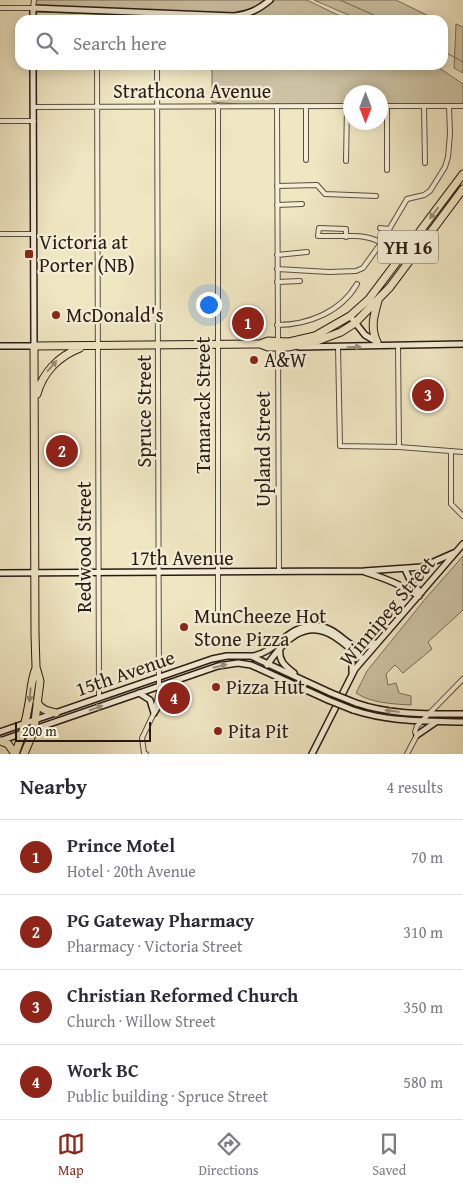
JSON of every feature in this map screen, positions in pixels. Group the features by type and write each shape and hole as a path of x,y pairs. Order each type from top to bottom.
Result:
{"highway":[{"name":"YH 16","path":"34,346 260,344 268,347 315,336 350,316 369,299 463,174"},
{"name":"YH 16","path":"277,344 288,348 317,341 341,332 355,324 390,287 463,189"},
{"path":"377,342 374,336 373,319 378,300"},
{"path":"24,754 34,730 40,681 36,667 34,346"},
{"path":"35,402 39,386 50,368 71,351 86,346"},
{"path":"15,754 24,733 31,680 36,667"},
{"path":"38,702 39,706 43,709 56,713"},
{"path":"1,741 8,744 15,754"}],"street":[{"path":"33,15 34,0"},
{"path":"242,15 250,14 270,0"},
{"path":"0,8 208,15"},
{"path":"0,346 34,346 34,70"},
{"name":"Redwood Street","path":"97,70 99,698"},
{"name":"Spruce Street","path":"145,753 142,738 154,713 158,700 159,686 157,70"},
{"name":"Tamarack Street","path":"218,106 218,613"},
{"name":"Upland Street","path":"277,106 279,572"},
{"path":"306,106 306,160"},
{"name":"Strathcona Avenue","path":"34,107 343,106"},
{"path":"388,106 463,106"},
{"path":"424,106 425,163"},
{"path":"277,269 298,272 356,271 363,268 381,243 407,199 424,196 430,191 445,167 449,149 449,106"},
{"path":"0,121 34,121"},
{"path":"346,161 348,130"},
{"path":"387,130 387,170"},
{"path":"277,186 317,185 325,194 376,196"},
{"path":"277,205 302,204"},
{"path":"346,237 346,229 319,228 318,236 346,237 372,237 381,243"},
{"path":"380,228 389,230"},
{"path":"0,234 34,234"},
{"path":"277,255 308,252"},
{"path":"277,282 300,281"},
{"path":"277,325 292,325 310,321 326,314 352,294 357,284"},
{"path":"350,316 365,335 384,346"},
{"path":"288,348 463,344"},
{"path":"398,346 399,447"},
{"path":"338,347 340,446 399,447 463,452"},
{"path":"451,451 451,504 463,516"},
{"name":"Winnipeg Street","path":"312,754 352,675 363,659 463,544"},
{"name":"17th Avenue","path":"0,573 364,572 429,565 456,552"},
{"path":"405,569 420,595"},
{"name":"17th Avenue","path":"364,572 388,579 420,595"},
{"path":"251,656 267,652 292,631 305,626 329,628 356,648 363,648 377,642"},
{"path":"264,670 280,647 294,635 306,630 317,630 335,636 363,659"},
{"path":"280,647 282,662 303,680"},
{"path":"348,648 352,659 352,675"},
{"name":"15th Avenue","path":"0,732 217,658 236,655 251,656 331,693 379,710 429,714 463,714"},
{"name":"15th Avenue","path":"1,741 218,666 238,663 264,670 353,710 391,720 463,722"},
{"path":"417,735 415,732 420,722 463,679"},
{"path":"154,713 174,681"},
{"path":"139,693 150,700 154,713"},
{"path":"407,754 417,735 437,721"}],"shaded area":[{"path":"35,0 307,0 338,15 129,15 34,12"},
{"path":"314,0 396,0 427,15 348,15"},
{"path":"456,24 463,27 463,73 454,68"},
{"path":"212,70 442,70 463,84 463,105 388,106 388,85 343,85 343,106 274,107 212,102"},
{"path":"463,556 463,610 428,642 432,649 403,673 395,665 386,674 388,685 396,683 399,693 411,696 411,705 375,701 356,693 367,671"}],"waterway":[{"path":"340,0 374,15"},
{"path":"448,54 463,62"}],"place":[{"name":"Victoria at Porter (NB)","path":"29,254"},
{"name":"McDonald's","path":"56,315"},
{"name":"Prince Motel","path":"248,323"},
{"name":"A&W","path":"254,360"},
{"name":"Christian Reformed Church","path":"428,395"},
{"name":"PG Gateway Pharmacy","path":"62,451"},
{"name":"MunCheeze Hot Stone Pizza","path":"184,627"},
{"name":"Pizza Hut","path":"216,687"},
{"name":"Work BC","path":"174,698"},
{"name":"Pita Pit","path":"218,731"}]}
